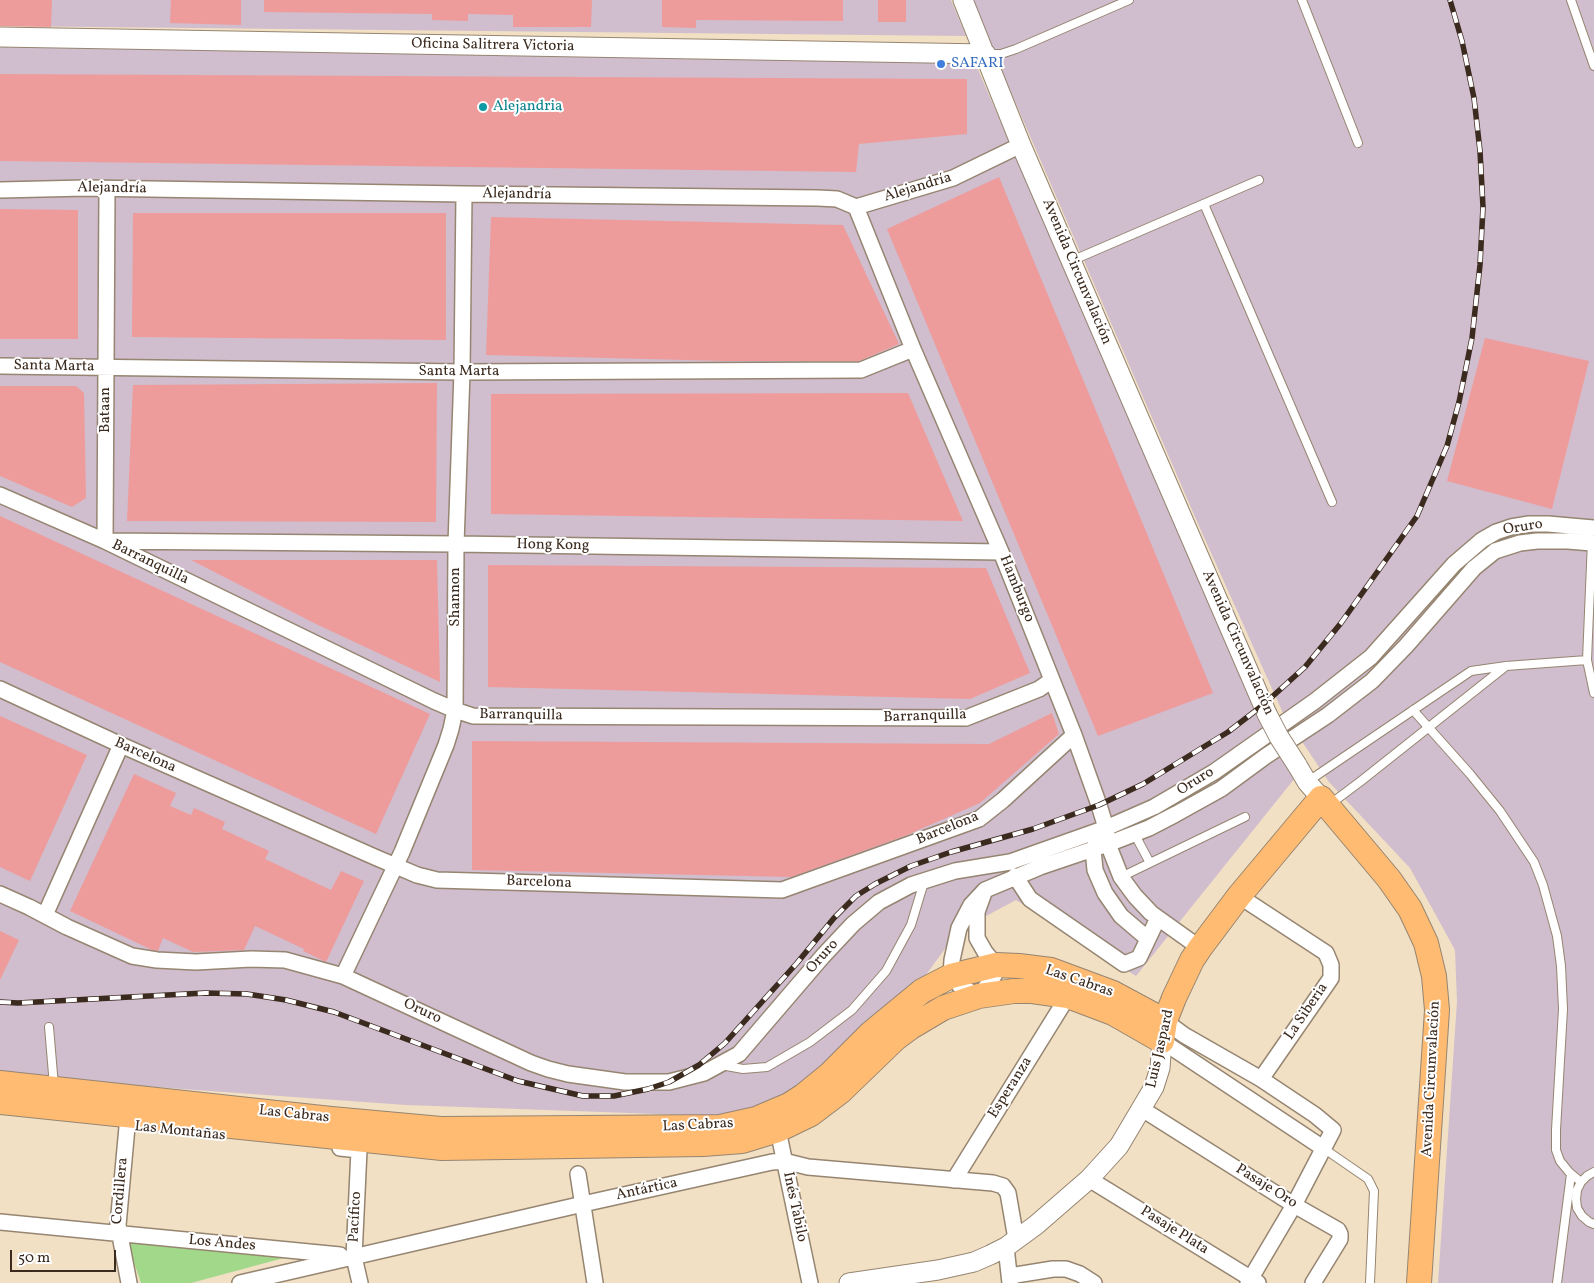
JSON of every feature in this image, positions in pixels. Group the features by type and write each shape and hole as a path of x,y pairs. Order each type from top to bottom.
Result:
{"main road":[{"name":"Luis Jaspard","path":"1163,1031 1186,973 1200,948 1318,796"},
{"name":"Avenida Circunvalación","path":"1318,796 1389,879 1410,909 1426,943 1434,976 1437,1010 1419,1283"},
{"name":"Las Cabras","path":"0,1082 331,1119 441,1129 720,1127 756,1119 781,1109 803,1096 830,1074 871,1033 922,990 951,976 996,966 1019,966 1051,970 1113,993 1163,1031"},
{"name":"Las Cabras","path":"0,1102 442,1148 722,1144 742,1141 778,1130 803,1118 826,1103 911,1026 943,1008 979,996 1014,991 1032,991 1068,996 1163,1031"}],"street":[{"name":"Avenida Circunvalación","path":"963,0 1021,145 1267,714 1279,737 1318,796"},
{"name":"Oficina Salitrera Victoria","path":"0,37 986,54"},
{"name":"Alejandría","path":"0,190 107,189 818,198 837,199 856,207 953,178 1021,145"},
{"name":"Bataan","path":"105,541 107,189"},
{"name":"Shannon","path":"343,976 396,866 446,745 455,710 456,544 462,372 464,194"},
{"name":"Hamburgo","path":"856,207 913,350 1001,552 1074,735 1106,828 1108,844 1121,877 1134,896 1158,918 1200,948"},
{"name":"Santa Marta","path":"0,366 462,372 860,370 913,350"},
{"name":"Barranquilla","path":"0,495 105,541 455,710 473,716 966,718 1038,689 1052,680"},
{"name":"Oruro","path":"0,894 132,956 157,960 196,962 251,959 285,960 343,976 531,1063 548,1069 568,1074 625,1082 669,1082 704,1073 739,1054 852,924 879,902 912,885 955,871 1010,862 1106,828 1154,807 1221,767 1371,658 1454,564 1482,540 1496,532 1529,524 1593,525"},
{"name":"Hong Kong","path":"105,541 1001,552"},
{"name":"Oruro","path":"985,890 1015,876 1134,834 1176,814 1220,789 1328,715 1372,681 1406,646 1474,568 1495,551 1537,541 1568,541 1592,544"},
{"name":"Barcelona","path":"0,689 121,746 417,875 437,880 782,890 979,819 1003,800 1074,735"},
{"path":"45,915 121,746"},
{"path":"1106,828 1093,849 1095,870 1105,893 1121,916 1148,939"},
{"path":"1015,876 1030,899 1124,964 1139,958 1158,918"},
{"path":"985,890 977,912 977,938 996,966 996,972 979,996 961,986 951,976 952,960 959,928 971,905 985,890"},
{"name":"La Siberia","path":"1239,896 1326,953 1331,965 1331,978 1261,1079"},
{"name":"Esperanza","path":"954,1180 1068,996"},
{"name":"Las Cabras","path":"1163,1031 1184,1034 1261,1079 1314,1116 1333,1130 1323,1148 1163,1031"},
{"name":"Luis Jaspard","path":"849,1283 956,1267 990,1255 1011,1243 1055,1210 1089,1179 1119,1146 1149,1099 1160,1068 1163,1031"},
{"name":"Pasaje Oro","path":"1142,1109 1294,1205 1338,1230 1340,1239 1313,1283"},
{"name":"Las Montañas","path":"0,1113 359,1150"},
{"name":"Cordillera","path":"127,1127 118,1234 129,1283"},
{"name":"Inés Tabilo","path":"778,1130 810,1283"},
{"path":"1252,1281 1323,1148"},
{"name":"Pacífico","path":"359,1150 354,1257 360,1283"},
{"name":"Antártica","path":"240,1283 583,1204 772,1162 784,1161 808,1166 993,1183 1003,1186 1008,1193 1011,1243"},
{"path":"578,1174 595,1283"},
{"name":"Pasaje Plata","path":"1089,1179 1252,1281"},
{"name":"Los Andes","path":"0,1222 354,1257"},
{"path":"1011,1243 1010,1279 1053,1269 1066,1269 1080,1274 1094,1283"}],"lane":[{"path":"986,54 1001,54 1016,49 1129,0"},
{"path":"1302,0 1358,143"},
{"path":"1571,0 1594,66"},
{"path":"1071,261 1259,180"},
{"path":"1204,204 1332,502"},
{"path":"1593,525 1587,660 1594,693"},
{"path":"1318,796 1413,710 1471,671 1506,666 1587,660"},
{"path":"1318,796 1362,781 1506,666"},
{"path":"1413,710 1500,811 1534,862 1543,885 1557,936 1561,966 1563,1009 1556,1150 1560,1161 1581,1182"},
{"path":"1121,877 1245,817"},
{"path":"1134,834 1150,863"},
{"path":"721,1065 743,1069 767,1067 810,1042 852,1010 886,971 911,925 924,881"},
{"path":"49,1028 54,1088"},
{"path":"1323,1148 1368,1179 1374,1191 1370,1283"},
{"path":"1594,1172 1581,1182 1577,1190 1576,1199 1577,1208 1582,1216 1594,1224"},
{"path":"1557,1283 1571,1174"}],"shaded area":[{"path":"0,0 951,0 966,36 0,26"},
{"path":"971,0 1594,0 1594,1283 1438,1283 1457,1002 1455,950 1410,868 1329,782 1283,713 1199,526"},
{"path":"0,44 973,58 1250,698 1295,778 1136,976 1016,900 958,931 852,1076 770,1118 406,1105 0,1076"}],"green space":[{"path":"127,1242 291,1256 191,1283 141,1283"}],"building":[{"path":"0,0 52,0 51,27 0,26"},
{"path":"171,0 241,0 241,25 170,23"},
{"path":"264,0 592,0 591,27 513,27 513,15 468,14 468,21 432,20 432,14 264,12"},
{"path":"662,0 843,0 843,21 696,20 696,28 662,27"},
{"path":"878,0 906,0 906,22 878,22"},
{"name":"Alejandria","path":"0,74 967,79 967,134 859,144 856,172 0,161"},
{"path":"999,177 1213,693 1098,736 887,229"},
{"path":"0,209 78,210 78,339 0,339"},
{"path":"133,213 446,213 446,340 132,337"},
{"path":"491,217 843,225 899,344 859,361 726,361 486,355"},
{"path":"1485,338 1589,361 1552,509 1447,481"},
{"path":"437,383 436,522 127,521 133,385"},
{"path":"0,386 76,386 84,393 86,498 72,507 0,476"},
{"path":"908,393 963,521 491,514 491,394"},
{"path":"0,516 430,714 376,834 0,662"},
{"path":"191,560 437,560 440,682 316,624"},
{"path":"488,565 986,568 1030,673 970,699 488,687"},
{"path":"1052,713 1059,734 980,803 907,835 791,877 472,870 472,741 989,744"},
{"path":"0,716 87,755 30,881 0,867"},
{"path":"134,774 176,793 170,806 191,815 194,808 225,822 222,829 269,851 265,859 331,890 341,871 364,881 326,962 303,951 304,949 255,926 244,950 193,952 163,938 158,951 152,950 70,911"},
{"path":"0,931 19,940 0,980"}],"railway":[{"path":"0,1002 18,1003 205,993 247,994 286,1000 334,1012 518,1081 583,1096 614,1096 648,1089 669,1082 699,1065 725,1043 797,963 834,918 856,896 875,884 911,866 951,852 1033,829 1099,805 1143,784 1228,732 1263,705 1305,667 1341,623 1417,516 1447,446 1459,402 1472,338 1480,265 1483,207 1480,151 1474,98 1462,41 1450,0"}],"place":[{"name":"SAFARI","path":"941,64"},
{"name":"Alejandria","path":"483,107"}]}
